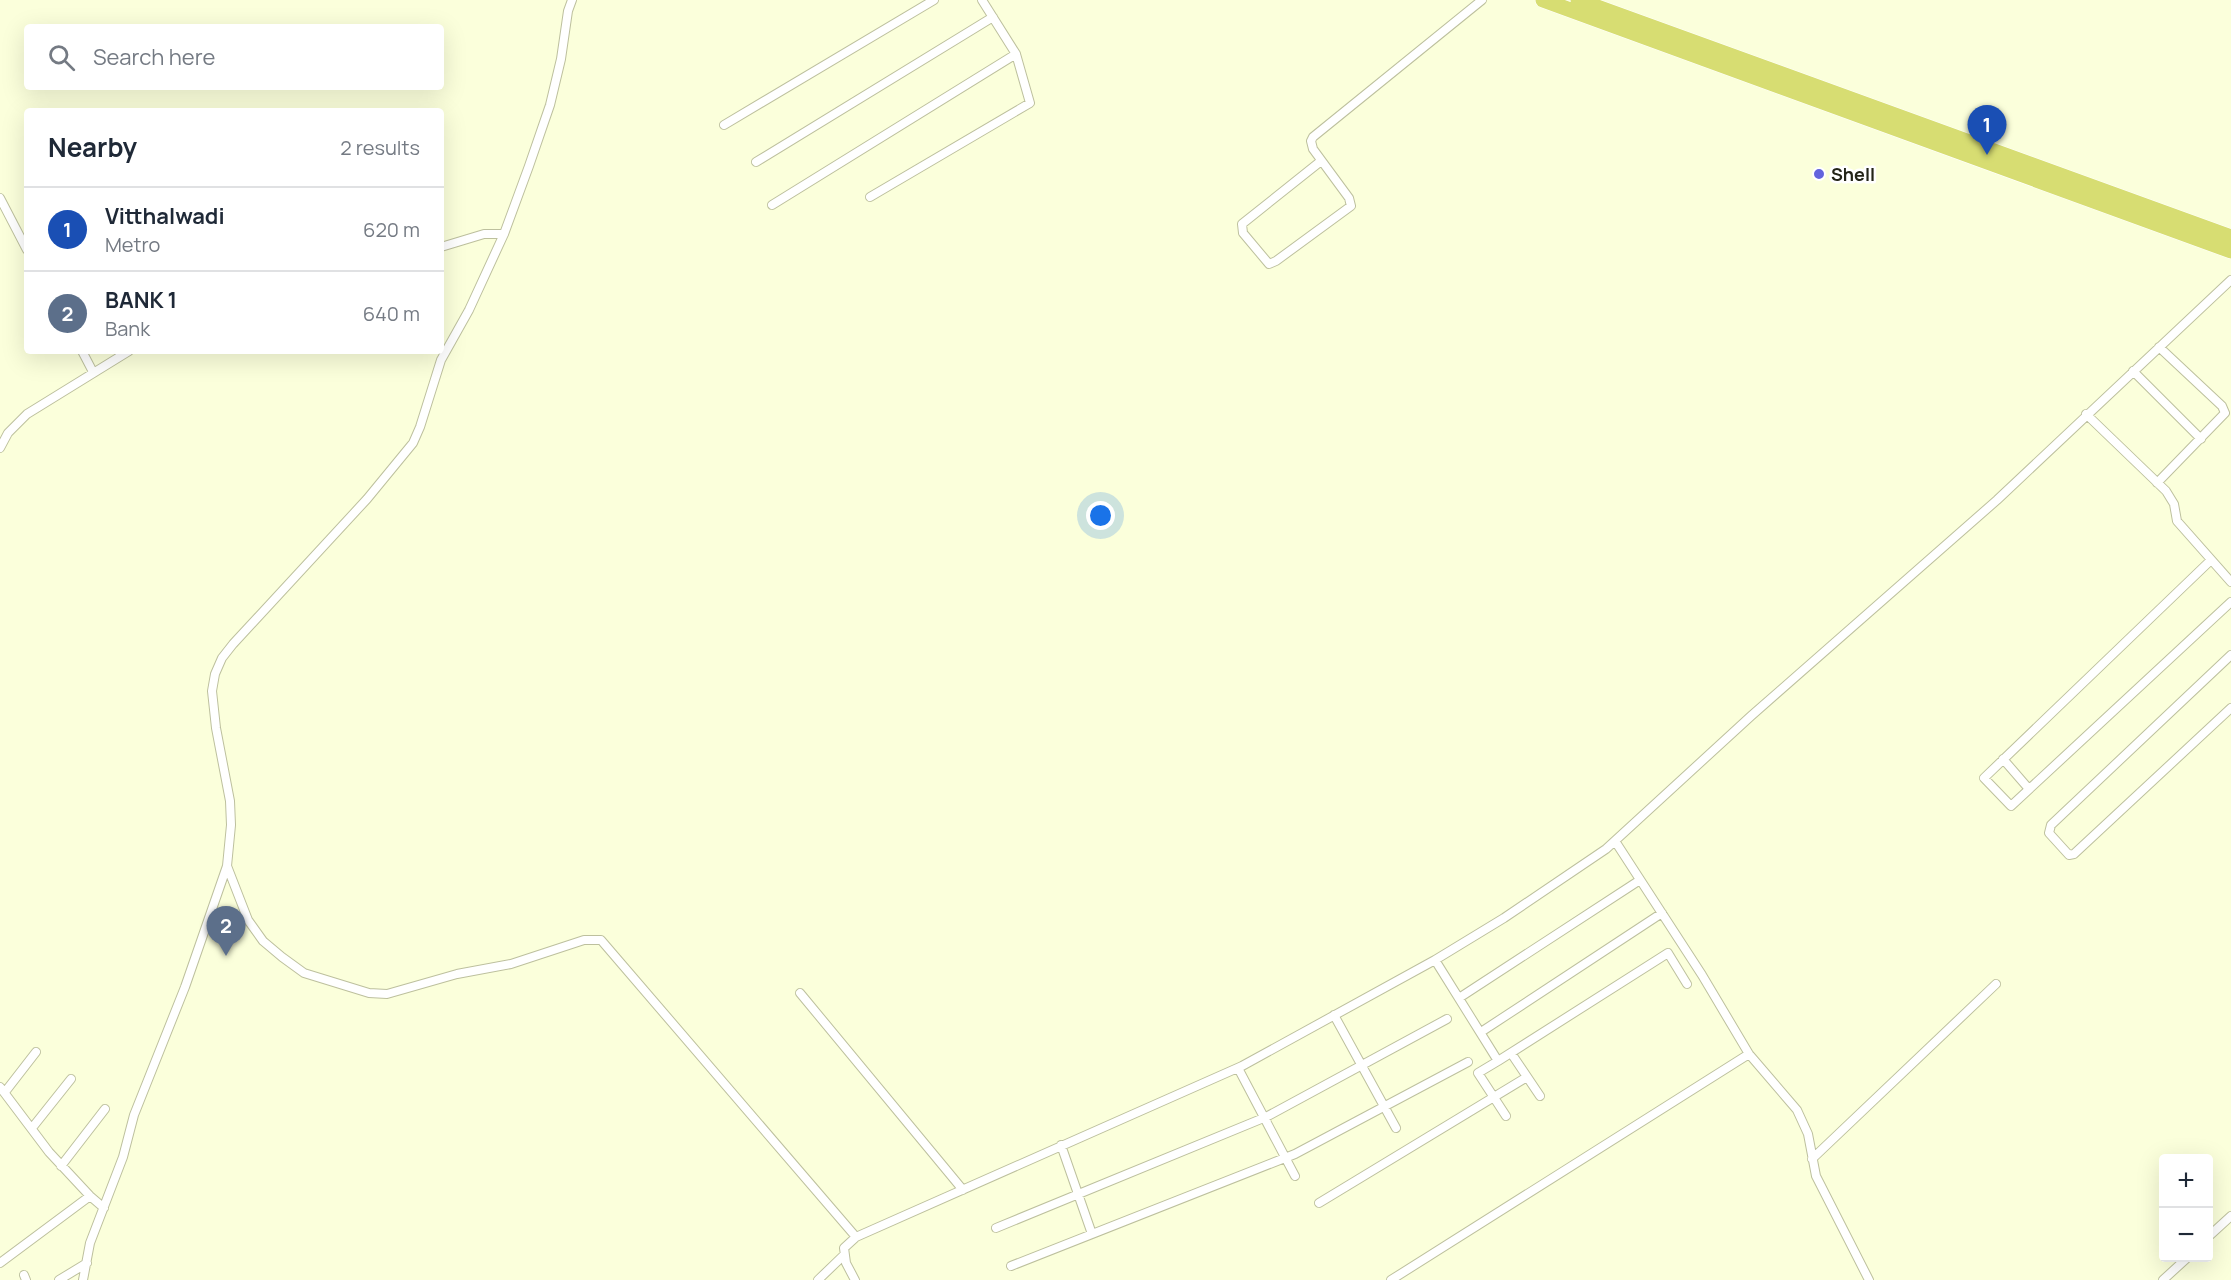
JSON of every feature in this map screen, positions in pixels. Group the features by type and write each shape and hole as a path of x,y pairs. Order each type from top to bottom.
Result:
{"highway":[{"path":"1543,0 2231,250"},
{"path":"1578,0 2231,237"}],"street":[{"path":"83,1280 90,1243 123,1157 134,1115 184,987 226,866 231,825 230,801 216,728 212,691 215,674 222,658 367,499 413,443 441,360 470,310 504,234 550,105 572,0"},
{"path":"724,125 934,0"},
{"path":"870,197 1030,103 1016,54 982,0"},
{"path":"1321,160 1242,224 1243,233 1269,264 1351,206 1349,198 1311,145 1313,137 1482,0"},
{"path":"756,162 993,17"},
{"path":"772,205 1016,54"},
{"path":"0,198 24,244"},
{"path":"444,246 484,234 504,234"},
{"path":"855,1280 844,1255 844,1248 856,1237 1238,1068 1435,960 1504,918 1615,841 1751,716 1997,500 2231,280"},
{"path":"2157,483 2223,416 2224,409 2159,346"},
{"path":"84,354 93,372"},
{"path":"0,448 8,433 27,414 124,354"},
{"path":"2133,370 2201,439"},
{"path":"2086,414 2171,498 2177,521 2231,582"},
{"path":"2211,560 1984,778 2011,806 2231,602"},
{"path":"2231,656 2051,825 2049,833 2067,853 2074,854 2231,708"},
{"path":"2003,759 2029,789"},
{"path":"1615,841 1702,975 1749,1054 1797,1110 1808,1134 1816,1176 1869,1280"},
{"path":"226,866 248,920 263,941 304,973 369,993 387,994 457,974 510,964 584,940 601,940 856,1237"},
{"path":"1460,998 1640,880"},
{"path":"1481,1032 1662,913"},
{"path":"1506,1116 1478,1073 1668,953 1687,984"},
{"path":"1435,960 1498,1061"},
{"path":"1812,1159 1996,984"},
{"path":"800,993 963,1190"},
{"path":"1334,1016 1396,1128"},
{"path":"996,1228 1264,1118 1447,1019"},
{"path":"36,1052 2,1090 61,1166 105,1208"},
{"path":"1510,1053 1540,1096"},
{"path":"1391,1280 1749,1054"},
{"path":"1011,1266 1285,1158 1468,1062"},
{"path":"1238,1068 1295,1176"},
{"path":"1319,1203 1527,1077"},
{"path":"32,1128 71,1079"},
{"path":"61,1166 105,1109"},
{"path":"1061,1145 1092,1234"},
{"path":"0,1263 90,1196"},
{"path":"2213,1232 2231,1216"},
{"path":"818,1280 844,1255"},
{"path":"2163,1280 2182,1262"},
{"path":"59,1280 87,1263"}],"place":[{"name":"Vitthalwadi","path":"1987,155"},
{"name":"Shell","path":"1819,174"},
{"name":"BANK 1","path":"226,956"}]}
